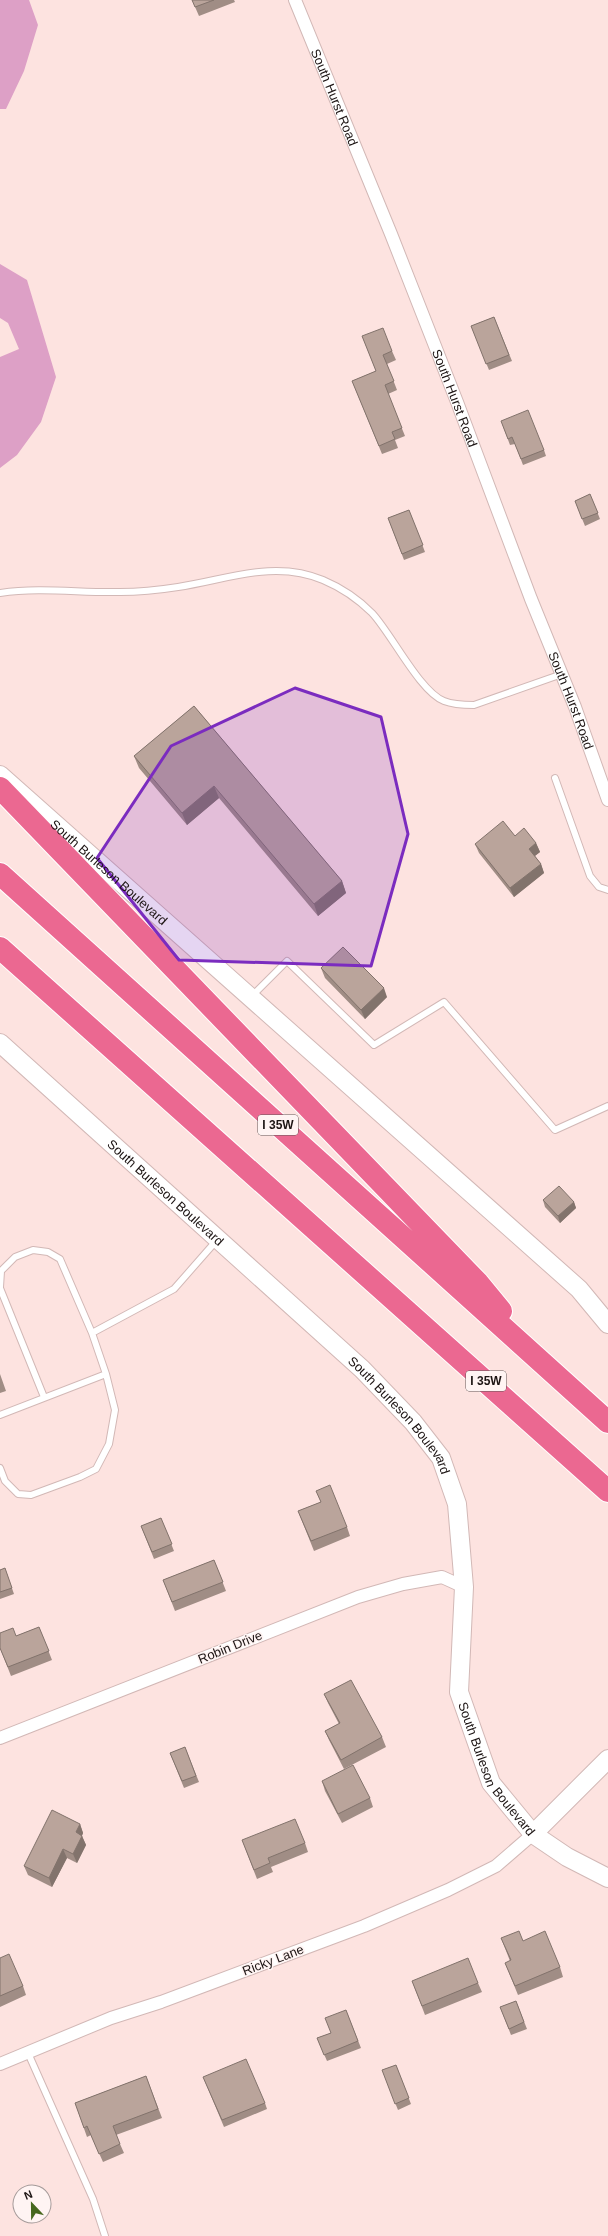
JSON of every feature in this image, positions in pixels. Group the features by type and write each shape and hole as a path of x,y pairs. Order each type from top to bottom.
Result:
{"highway":[{"path":"0,788 478,1284 556,1376"},
{"name":"I 35W","path":"0,874 608,1422"},
{"name":"I 35W","path":"0,948 608,1491"}],"main road":[{"name":"South Burleson Boulevard","path":"0,775 579,1290 608,1324"},
{"name":"South Burleson Boulevard","path":"0,1043 362,1369 413,1422 441,1458 457,1504 464,1587 459,1692 490,1783 533,1834 567,1857 608,1878"},
{"path":"533,1834 608,1759"}],"street":[{"name":"South Hurst Road","path":"295,0 391,234 562,674 608,800"},
{"name":"Robin Drive","path":"0,1738 358,1597 403,1584 442,1577 464,1587"},
{"name":"Ricky Lane","path":"0,2064 112,2018 162,2002 364,1926 448,1890 496,1866 533,1834"}],"lane":[{"path":"0,593 34,589 121,592 177,587 266,570 290,571 321,579 350,593 373,614 405,660 430,690 443,701 460,705 474,705 562,674"},
{"path":"555,778 590,876 599,887 608,890"},
{"path":"250,998 287,962 374,1045 444,1002 554,1130 608,1106"},
{"path":"92,1333 174,1289 218,1239"},
{"path":"0,1468 5,1481 18,1494 31,1495 80,1477 96,1468 109,1444 115,1410 106,1374 92,1333 60,1259 48,1252 33,1250 15,1257 1,1271 0,1287 44,1398"},
{"path":"0,1415 106,1374"},
{"path":"28,2053 93,2199 105,2236"}],"highlighted area":[{"path":"295,688 381,717 408,834 371,966 179,960 97,858 171,746"}],"shaded area":[{"path":"0,0 29,0 38,25 24,71 6,109 0,109"},
{"path":"0,264 27,280 56,377 41,422 17,455 0,468 0,357 19,349 8,323 0,318"}],"building":[{"path":"192,0 214,0 195,7"},
{"path":"494,317 509,355 486,364 471,326"},
{"path":"383,328 392,351 383,355 394,381 385,385 402,428 392,432 395,439 379,446 352,381 376,371 362,336"},
{"path":"528,410 544,450 521,459 512,437 508,439 501,421"},
{"path":"590,494 598,513 582,519 575,501"},
{"path":"409,510 423,545 402,554 388,518"},
{"path":"194,706 342,881 314,904 214,786 182,813 134,756"},
{"path":"503,821 515,836 524,828 536,843 529,849 541,864 510,888 475,844"},
{"path":"343,947 384,988 361,1010 321,968"},
{"path":"559,1186 574,1202 558,1216 543,1200"},
{"path":"330,1485 347,1527 311,1541 298,1511 321,1502 316,1491"},
{"path":"161,1518 172,1544 152,1552 141,1526"},
{"path":"214,1560 223,1582 172,1602 163,1580"},
{"path":"5,1568 12,1588 0,1592 0,1570"},
{"path":"39,1627 49,1651 8,1667 0,1648 0,1633 13,1628 16,1636"},
{"path":"351,1680 382,1737 341,1760 325,1731 340,1723 324,1694"},
{"path":"185,1747 196,1776 182,1781 170,1753"},
{"path":"353,1765 370,1798 338,1814 322,1781"},
{"path":"52,1810 80,1824 76,1832 82,1836 73,1854 63,1849 49,1878 24,1866"},
{"path":"295,1819 305,1843 268,1858 270,1863 254,1870 242,1840"},
{"path":"519,1931 523,1941 545,1931 560,1967 515,1986 505,1963 511,1960 501,1938"},
{"path":"9,1954 23,1986 0,1996 0,1958"},
{"path":"468,1958 478,1983 422,2006 412,1981"},
{"path":"516,2001 524,2022 509,2029 500,2007"},
{"path":"346,2010 358,2041 324,2055 317,2038 331,2033 325,2018"},
{"path":"246,2059 265,2103 222,2120 203,2077"},
{"path":"396,2065 409,2098 395,2104 382,2070"},
{"path":"146,2076 158,2109 113,2126 120,2144 99,2154 87,2126 84,2128 75,2103"}]}
